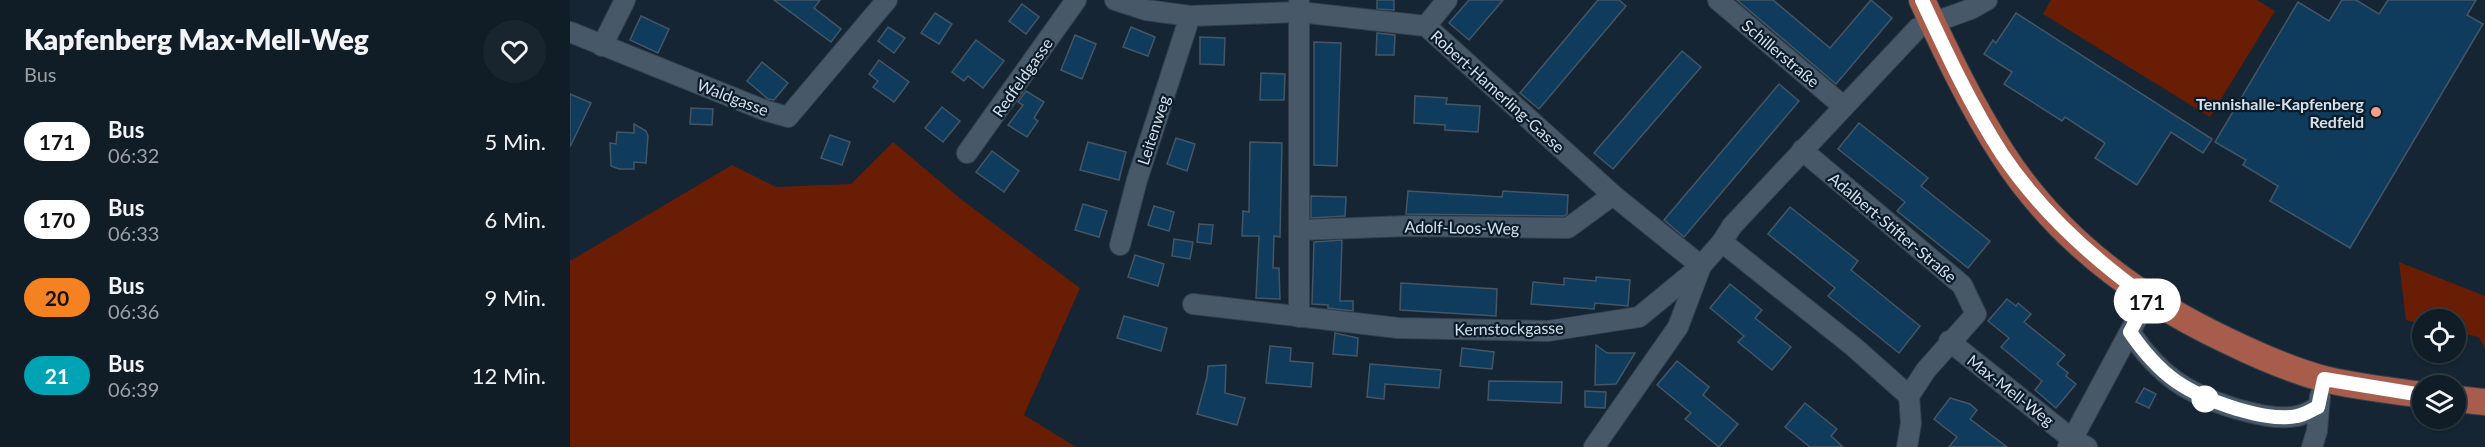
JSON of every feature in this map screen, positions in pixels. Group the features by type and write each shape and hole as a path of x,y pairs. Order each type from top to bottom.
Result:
{"main road":[{"path":"1922,0 2002,154 2024,183 2082,247 2148,298 2187,322 2271,362 2324,379 2412,393"},
{"path":"2466,400 2485,402"}],"street":[{"path":"602,46 625,0"},
{"name":"Waldgasse","path":"570,32 764,110 788,117 887,0"},
{"name":"Redfeldgasse","path":"967,153 1076,0"},
{"name":"Robert-Hamerling-Gasse","path":"1114,0 1146,10 1190,16 1299,6 1426,26 1613,195 1701,266"},
{"path":"1426,26 1447,0"},
{"name":"Schillerstraße","path":"1718,0 1843,106"},
{"path":"1594,447 1678,327 1701,266 1722,242 1732,226 1918,28 1971,9 1987,0"},
{"path":"1299,6 1299,317"},
{"name":"Leitenweg","path":"1120,245 1137,180 1190,16"},
{"name":"Adalbert-Stifter-Straße","path":"1802,150 1962,285 1976,314 1949,341 1909,396"},
{"name":"Adolf-Loos-Weg","path":"1300,230 1408,226 1568,228 1613,195"},
{"path":"1722,242 1854,347 1909,396 1911,423 1909,446"},
{"name":"Kernstockgasse","path":"1193,304 1398,328 1548,331 1639,317 1701,266"},
{"name":"Max-Mell-Weg","path":"1949,341 2076,444 2148,298"},
{"path":"2130,332 2144,353 2164,373 2205,399 2250,413 2273,416 2297,416 2318,407"},
{"path":"2312,447 2317,431 2318,407 2324,379"}],"shaded area":[{"path":"2051,0 2257,0 2275,11 2210,117 2043,14"},
{"path":"893,142 962,200 1080,288 1024,415 1076,447 570,447 570,261 732,165 776,187 851,184"},
{"path":"2399,262 2485,296 2485,349 2479,337 2466,334 2466,309 2412,309 2412,322 2406,320"}],"building":[{"path":"774,0 820,0 814,8 841,29 831,42"},
{"path":"1377,0 1394,0 1394,10 1377,9"},
{"path":"1469,0 1503,0 1469,40 1449,23"},
{"path":"1598,0 1619,0 1626,6 1539,109 1520,93"},
{"path":"1737,0 1773,0 1830,48 1871,0 1892,18 1836,84"},
{"name":"Tennishalle-Kapfenberg Redfeld","path":"2342,0 2356,0 2379,14 2388,0 2476,0 2467,15 2483,24 2350,248 2270,201 2278,186 2243,165 2246,160 2215,142 2298,2 2329,21"},
{"path":"1022,4 1039,17 1026,34 1009,21"},
{"path":"935,13 952,24 939,44 921,33"},
{"path":"2016,13 2212,139 2203,153 2171,132 2137,185 2095,158 2105,143 2065,117 2062,121 2004,84 2012,72 1984,54 1993,40 1996,43"},
{"path":"641,16 669,29 658,53 630,40"},
{"path":"888,27 905,38 894,53 878,41"},
{"path":"1131,27 1155,37 1148,56 1123,47"},
{"path":"1377,33 1395,35 1394,55 1376,55"},
{"path":"1075,35 1096,44 1082,79 1061,70"},
{"path":"1200,37 1225,38 1224,65 1200,64"},
{"path":"976,40 1004,61 983,88 968,76 964,81 952,72"},
{"path":"1314,42 1341,43 1337,166 1314,165"},
{"path":"1682,51 1701,67 1613,169 1594,153"},
{"path":"879,60 909,82 894,102 873,87 878,81 869,74"},
{"path":"762,62 788,83 774,100 768,99 747,81"},
{"path":"1261,73 1285,74 1284,100 1260,100"},
{"path":"1779,84 1799,101 1684,237 1664,220"},
{"path":"1026,91 1044,102 1034,118 1038,121 1027,137 1008,125 1023,105 1018,102"},
{"path":"570,94 591,103 570,147"},
{"path":"1415,96 1447,98 1446,104 1480,106 1478,132 1445,130 1445,125 1414,123"},
{"path":"942,107 960,121 943,142 925,128"},
{"path":"691,108 713,109 712,125 690,124"},
{"path":"1859,123 1928,178 1921,186 1990,241 1968,268 1897,211 1905,202 1838,149"},
{"path":"634,124 646,131 648,136 646,163 634,162 634,169 619,169 611,166 610,143 616,144 617,132 634,133"},
{"path":"830,135 850,142 842,165 821,158"},
{"path":"1176,138 1195,144 1187,171 1167,164"},
{"path":"1088,142 1126,152 1119,180 1080,170"},
{"path":"1250,142 1282,143 1280,237 1274,236 1273,268 1279,268 1280,299 1256,298 1259,236 1242,236 1243,211 1249,212"},
{"path":"992,151 1019,171 1004,192 976,172"},
{"path":"1408,191 1502,197 1503,191 1568,195 1567,214 1564,216 1406,214"},
{"path":"1311,196 1346,197 1345,216 1311,218"},
{"path":"1083,204 1107,211 1099,237 1075,230"},
{"path":"1154,206 1174,212 1169,231 1148,225"},
{"path":"1790,207 1858,261 1851,270 1920,326 1899,353 1828,296 1835,288 1768,234"},
{"path":"1199,224 1213,225 1211,244 1197,242"},
{"path":"1174,239 1193,242 1190,259 1172,256"},
{"path":"1342,240 1340,301 1353,301 1353,311 1312,304 1314,242"},
{"path":"1135,255 1164,264 1158,286 1128,277"},
{"path":"1596,277 1630,280 1628,306 1595,303 1594,309 1531,304 1533,282 1564,285 1564,278 1596,281"},
{"path":"1401,283 1497,289 1496,316 1400,310"},
{"path":"1730,284 1762,310 1755,318 1791,347 1772,370 1738,342 1744,336 1710,308"},
{"path":"2007,299 2016,306 2018,303 2031,314 2024,322 2065,355 2057,364 2076,384 2056,408 2035,390 2042,381 2001,347 2009,338 1988,321"},
{"path":"1124,316 1167,328 1161,351 1117,338"},
{"path":"1335,333 1358,338 1357,356 1333,354"},
{"path":"1596,345 1607,353 1635,353 1616,384 1595,385"},
{"path":"1270,346 1291,348 1290,361 1313,363 1311,387 1266,383"},
{"path":"1462,348 1494,352 1492,369 1460,366"},
{"path":"1677,361 1709,387 1703,395 1738,424 1719,447 1685,419 1691,413 1657,385"},
{"path":"1370,364 1441,370 1439,388 1385,384 1384,399 1367,397"},
{"path":"1226,365 1225,393 1245,398 1237,425 1197,414 1208,366"},
{"path":"1489,381 1562,382 1561,403 1488,400"},
{"path":"2144,388 2156,394 2149,408 2136,402"},
{"path":"1585,391 1606,392 1605,408 1585,407"},
{"path":"1950,398 1970,404 1977,410 1970,419 2007,447 1949,447 1957,437 1934,419"},
{"path":"1805,403 1837,429 1831,436 1843,447 1810,447 1785,427"}],"bus line":[{"name":"171","path":"1922,0 1955,68 2002,154 2059,224 2082,247 2148,298 2130,332 2144,353 2164,373 2205,399 2250,413 2273,416 2297,416 2318,407 2324,379 2412,394"}],"place":[{"name":"Tennishalle-Kapfenberg Redfeld","path":"2376,112"}]}
